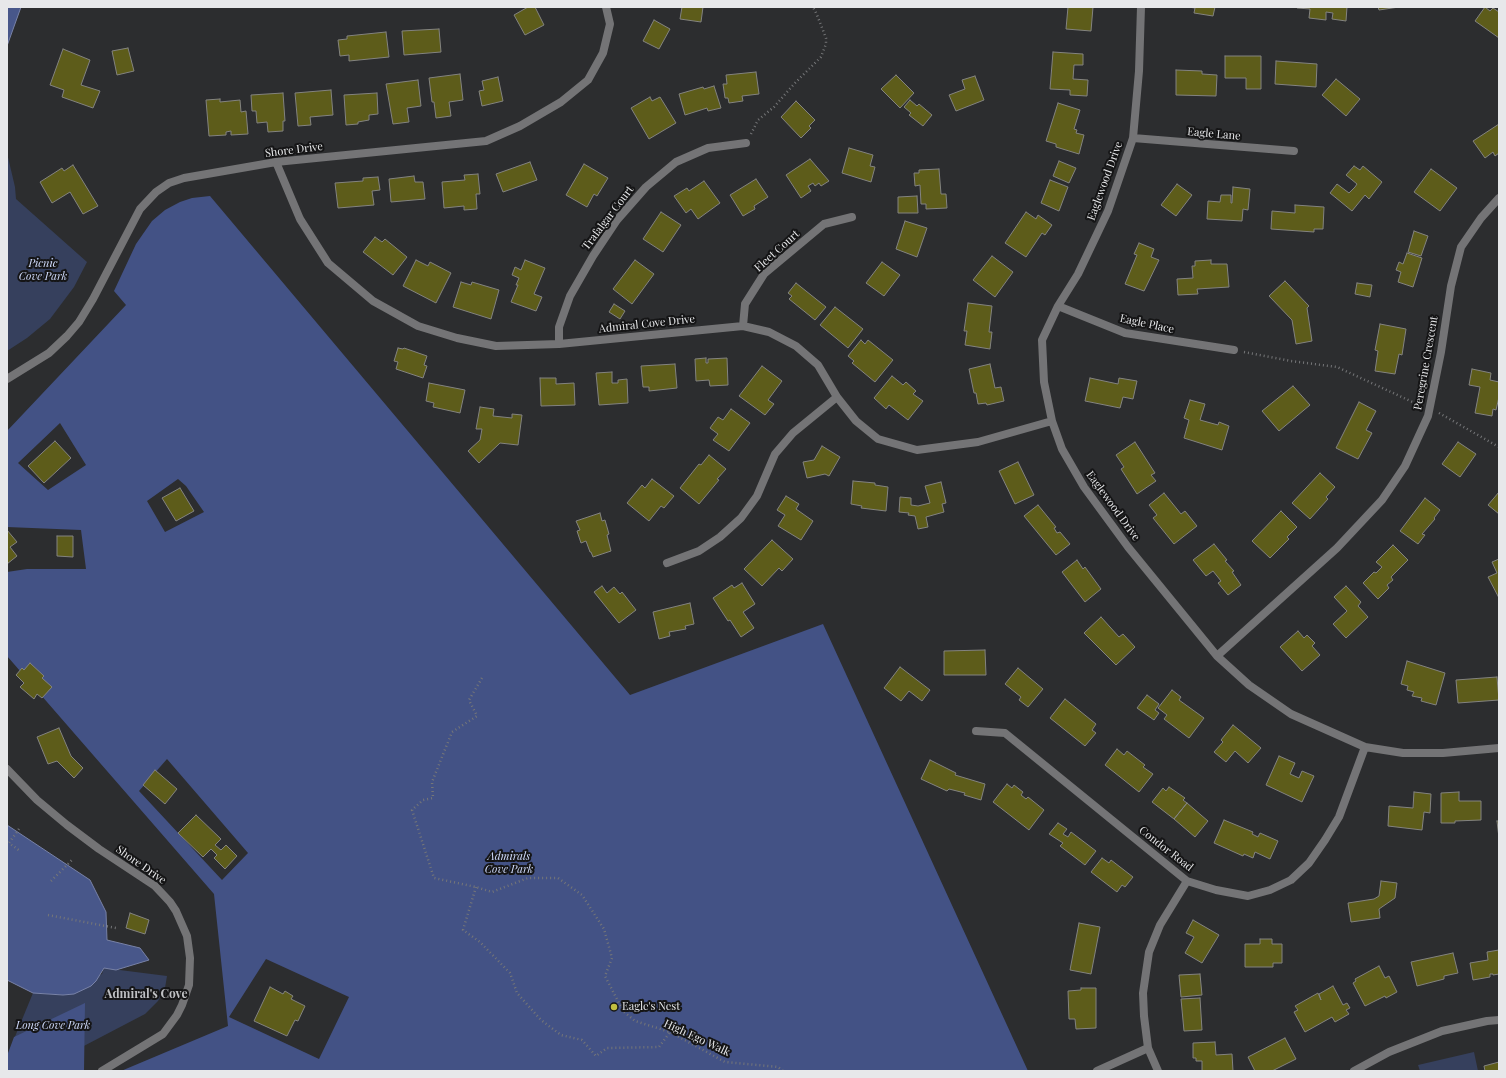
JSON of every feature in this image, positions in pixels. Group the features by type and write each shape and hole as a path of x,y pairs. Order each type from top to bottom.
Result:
{"street":[{"name":"Shore Drive","path":"7,379 49,353 79,322 93,299 140,209 156,192 169,183 184,178 276,162 486,141 520,126 562,102 588,80 603,53 610,24 606,7"},
{"name":"Eaglewood Drive","path":"1141,7 1139,71 1133,138 1108,211 1078,274 1058,306 1042,340 1044,382 1052,421 1062,449 1084,487 1128,547 1217,656 1249,685 1291,714 1365,747 1403,753 1443,753 1499,748"},
{"name":"Eagle Lane","path":"1133,138 1294,151"},
{"name":"Trafalgar Court","path":"559,344 559,327 570,296 592,256 617,220 646,186 676,162 695,153 708,148 746,143"},
{"name":"Admiral Cove Drive","path":"276,162 300,219 328,263 373,301 418,326 457,338 496,346 559,344 743,326 769,332 796,346 818,365 837,397 856,421 878,439 917,450 978,442 1052,421"},
{"name":"Peregrine Crescent","path":"1217,656 1337,548 1382,500 1405,466 1428,416 1441,352 1451,286 1461,248 1481,218 1499,198"},
{"name":"Fleet Court","path":"743,326 745,304 764,274 824,224 852,217"},
{"name":"Eagle Place","path":"1058,306 1125,333 1234,350"},
{"path":"667,563 699,551 720,537 741,518 757,496 775,454 793,433 837,397"},
{"name":"Condor Road","path":"976,731 1005,733 1187,881 1216,890 1248,896 1270,890 1291,880 1309,863 1339,817 1365,747"},
{"name":"Shore Drive","path":"7,769 37,800 67,825 155,886 167,898 176,911 187,936 190,958 189,984 182,1005 172,1024 163,1034 102,1071"},
{"path":"1158,1071 1148,1048 1144,1016 1144,993 1149,952 1160,925 1187,881"},
{"path":"1354,1071 1389,1052 1442,1031 1487,1021 1499,1020"},
{"path":"1097,1071 1148,1048"}],"path":[{"path":"746,143 758,120 774,107 794,84 822,57 826,44 826,38 813,7"},
{"path":"1234,350 1291,362 1337,367 1443,415 1499,447"},
{"path":"482,678 469,700 477,716 452,732 432,782 433,798 423,800 412,810 434,878 476,887 463,930 480,942 510,973 517,993 542,1020 561,1035 582,1040 596,1056 607,1048 659,1047 670,1032"},
{"path":"19,829 9,843 20,852"},
{"path":"51,881 72,860"},
{"name":"High Ego Walk","path":"476,887 492,892 528,878 558,878 582,895 604,929 612,958 605,976 623,1011 635,1021 670,1032 724,1062 778,1067 782,1071"},
{"path":"48,915 116,928"}],"green space":[{"name":"Picnic Cove Park","path":"7,153 15,187 16,199 87,262 74,287 50,319 27,338 7,351"},
{"name":"Admirals Cove Park","path":"210,196 630,695 823,624 1028,1071 121,1071 228,1026 214,894 7,656 7,572 27,569 86,569 81,530 7,527 7,431 126,305 114,291 136,244 152,221 165,210 180,202 192,198","holes":["60,423 86,465 48,490 18,463","178,479 186,486 204,512 165,532 147,501","167,759 248,853 222,880 139,791","266,959 349,997 319,1059 229,1017"]},
{"name":"Long Cove Park","path":"104,968 167,976 165,988 158,1001 145,1014 36,1071 7,1071 7,1056 33,993 63,995 102,974"},
{"path":"85,1003 84,1071 7,1071 7,1056 14,1037"},
{"path":"1474,1052 1478,1071 1420,1071 1418,1065"}],"shaded area":[{"path":"7,7 21,7 7,46"},
{"path":"7,825 90,880 106,912 107,940 140,948 149,960 116,970 104,968 91,986 74,994 63,995 33,993 7,980"}],"building":[{"path":"528,7 535,7 544,25 525,35 514,15"},
{"path":"682,7 703,7 701,22 680,19"},
{"path":"1068,7 1093,7 1091,31 1066,29"},
{"path":"1188,7 1215,7 1213,16 1194,13 1195,8"},
{"path":"1297,7 1347,7 1346,21 1332,19 1333,13 1326,12 1326,20 1309,18 1310,9"},
{"path":"1378,7 1399,7 1379,10"},
{"path":"1485,7 1490,11 1493,8 1499,12 1499,38 1475,21"},
{"path":"654,20 670,29 659,49 643,41"},
{"path":"439,29 441,52 404,55 402,31"},
{"path":"386,32 389,57 349,61 349,55 340,56 338,40 347,39 347,36"},
{"path":"128,48 134,71 117,75 112,51"},
{"path":"63,49 90,60 81,85 100,91 93,108 62,97 64,90 50,85"},
{"path":"1053,52 1083,54 1083,65 1074,65 1073,79 1088,80 1087,96 1070,95 1070,90 1050,89"},
{"path":"1225,56 1261,56 1261,89 1246,89 1246,78 1225,78"},
{"path":"1276,61 1317,64 1316,87 1275,84"},
{"path":"1176,70 1202,71 1202,74 1217,75 1216,96 1176,95"},
{"path":"756,72 759,94 742,96 743,101 729,103 728,98 725,98 723,84 727,84 726,75"},
{"path":"460,74 463,100 449,102 451,116 436,118 429,78"},
{"path":"896,75 914,93 900,108 881,89"},
{"path":"975,76 984,100 956,111 949,95 965,89 962,80"},
{"path":"498,77 503,101 482,106 479,91 484,90 482,81"},
{"path":"1336,79 1360,99 1346,116 1322,95"},
{"path":"418,80 421,106 407,108 409,122 393,124 386,84"},
{"path":"714,86 721,108 708,111 707,108 685,115 679,94 703,87 704,89"},
{"path":"331,90 333,115 310,117 311,125 298,126 295,93"},
{"path":"283,93 285,121 283,121 283,131 268,132 267,122 257,123 256,111 252,111 251,95"},
{"path":"377,93 378,114 369,115 369,120 358,122 358,124 346,125 344,95"},
{"path":"650,97 652,101 660,97 676,123 649,139 631,108"},
{"path":"220,99 220,102 240,100 241,112 246,111 248,134 231,135 231,131 226,132 226,135 209,136 206,100"},
{"path":"910,100 917,106 919,104 932,115 923,126 909,115 911,113 904,107"},
{"path":"796,101 815,120 809,126 811,128 801,138 781,117"},
{"path":"1058,103 1080,110 1074,129 1077,130 1076,133 1084,135 1079,154 1056,147 1056,144 1046,141"},
{"path":"1499,124 1499,153 1495,156 1493,152 1485,158 1473,141"},
{"path":"849,148 873,155 870,166 875,167 871,182 842,173"},
{"path":"810,159 829,181 821,186 819,183 815,186 813,183 808,186 811,191 801,198 786,175"},
{"path":"1059,161 1076,168 1069,183 1053,176"},
{"path":"530,162 537,180 503,192 496,174"},
{"path":"584,164 608,178 597,196 594,194 587,207 566,195"},
{"path":"73,165 98,206 83,214 70,192 52,203 40,182 62,168 64,171"},
{"path":"1354,166 1360,170 1363,166 1382,182 1369,199 1365,195 1352,211 1330,193 1337,184 1349,193 1355,187 1357,184 1346,175"},
{"path":"939,169 941,194 946,194 947,208 926,209 926,204 921,204 920,185 915,186 914,173 919,173 919,170"},
{"path":"1431,169 1457,188 1440,211 1414,192"},
{"path":"478,174 480,194 476,194 477,209 464,210 464,206 444,208 442,182 465,180 464,175"},
{"path":"414,176 415,182 423,182 425,199 391,202 389,179"},
{"path":"378,177 380,190 372,191 374,205 338,208 335,183 363,181 363,178"},
{"path":"756,179 768,197 754,206 755,209 743,216 730,195"},
{"path":"1050,180 1068,187 1059,211 1041,203"},
{"path":"704,181 720,203 698,219 691,209 686,213 674,196 687,188 689,191"},
{"path":"1177,184 1192,195 1176,216 1161,205"},
{"path":"1233,187 1250,189 1248,210 1243,209 1242,221 1207,219 1208,201 1220,202 1221,195 1231,195 1232,203"},
{"path":"917,196 918,213 898,213 898,197"},
{"path":"1295,205 1324,207 1323,229 1314,229 1314,232 1271,229 1272,211 1295,213"},
{"path":"661,212 681,225 663,252 643,239"},
{"path":"1026,212 1036,219 1038,215 1052,225 1045,235 1042,233 1026,257 1005,243"},
{"path":"905,221 927,228 917,257 896,249"},
{"path":"1414,231 1428,236 1421,256 1408,252"},
{"path":"375,237 382,242 385,239 407,257 393,275 363,252"},
{"path":"1139,243 1154,249 1151,257 1159,260 1144,291 1125,284 1137,255 1134,254"},
{"path":"1407,253 1422,258 1413,287 1398,282 1401,272 1396,270 1399,262 1403,264"},
{"path":"992,256 1013,272 995,297 973,280"},
{"path":"416,260 428,266 430,262 451,273 436,303 403,286"},
{"path":"525,260 545,268 534,294 542,297 536,311 511,302 518,285 516,285 519,278 512,275 515,267 521,270"},
{"path":"635,260 654,274 632,304 613,289"},
{"path":"1211,260 1211,264 1227,264 1229,287 1197,289 1198,294 1178,295 1177,279 1193,278 1192,266 1195,266 1195,261"},
{"path":"882,262 900,275 884,296 866,283"},
{"path":"1285,281 1309,306 1307,308 1312,341 1296,344 1292,320 1269,296"},
{"path":"461,282 471,285 472,282 499,290 491,319 453,307"},
{"path":"796,283 826,307 815,320 789,299 792,296 788,293"},
{"path":"1357,283 1372,285 1370,297 1355,294"},
{"path":"968,303 992,306 989,332 992,332 990,349 965,345 967,331 964,331"},
{"path":"614,304 625,311 620,319 609,312"},
{"path":"835,307 863,329 848,348 820,325"},
{"path":"1380,324 1406,329 1402,355 1399,354 1395,374 1375,371 1378,351 1375,350"},
{"path":"861,340 865,344 868,340 893,360 875,382 852,363 854,361 848,356"},
{"path":"398,348 404,348 427,356 424,365 427,366 423,378 396,369 398,362 394,361"},
{"path":"706,358 706,363 708,363 708,359 727,358 728,385 710,386 709,380 696,381 695,359"},
{"path":"675,364 677,388 649,391 649,387 643,387 641,366"},
{"path":"990,364 995,388 1001,387 1004,401 987,405 986,403 978,404 969,369"},
{"path":"762,366 782,381 768,400 774,404 765,415 739,396"},
{"path":"1472,369 1491,373 1490,380 1499,382 1499,397 1496,410 1493,409 1492,416 1475,413 1480,387 1469,385"},
{"path":"612,372 612,383 618,383 618,380 627,379 628,403 599,405 596,373"},
{"path":"892,376 903,385 906,382 916,391 913,394 923,401 908,420 889,405 886,409 874,398"},
{"path":"540,378 556,378 556,384 574,383 575,405 541,406"},
{"path":"1090,378 1118,384 1119,378 1137,381 1133,399 1123,397 1120,408 1085,401"},
{"path":"429,383 465,390 460,413 433,407 434,403 426,401"},
{"path":"1293,386 1310,405 1279,431 1262,411"},
{"path":"1190,400 1205,404 1200,420 1218,425 1219,422 1229,426 1222,450 1184,438 1189,420 1184,418"},
{"path":"1359,402 1376,411 1366,430 1372,433 1358,459 1336,448"},
{"path":"480,407 494,409 493,416 512,418 512,414 522,415 518,445 500,443 479,463 468,451 480,440 482,429 476,429"},
{"path":"731,409 750,423 729,451 713,440 718,434 710,428 718,417 723,420"},
{"path":"55,441 71,458 44,483 28,466"},
{"path":"1135,442 1155,473 1151,475 1156,481 1137,494 1121,469 1124,467 1116,455"},
{"path":"1458,442 1476,454 1460,477 1442,464"},
{"path":"822,446 840,457 829,476 825,474 807,478 803,462 814,460"},
{"path":"709,455 726,469 699,504 680,488 699,464 701,465"},
{"path":"1018,462 1034,495 1015,504 999,471"},
{"path":"1320,473 1335,487 1326,497 1328,499 1310,519 1292,503"},
{"path":"652,479 674,496 664,508 661,506 649,521 627,503 642,485 645,488"},
{"path":"853,481 875,483 875,485 888,487 886,511 861,508 862,506 851,504"},
{"path":"941,482 946,503 942,504 944,512 926,517 928,527 918,529 915,516 908,515 909,513 899,512 900,497 911,498 911,505 918,506 930,503 925,486"},
{"path":"180,488 194,511 176,521 162,498"},
{"path":"1499,492 1499,514 1488,505"},
{"path":"1164,493 1181,514 1185,511 1197,526 1174,544 1153,518 1157,515 1149,505"},
{"path":"786,496 799,504 796,509 813,521 801,540 778,526 785,515 777,510"},
{"path":"1425,498 1440,510 1434,518 1435,519 1422,534 1425,535 1418,544 1400,531"},
{"path":"1038,505 1056,527 1054,528 1057,533 1060,532 1070,544 1056,555 1024,516"},
{"path":"1281,511 1297,527 1287,537 1289,539 1270,558 1252,541"},
{"path":"600,513 602,521 605,520 609,534 607,535 611,551 593,557 586,541 581,543 577,531 580,530 576,521"},
{"path":"7,530 17,542 10,547 17,556 7,564"},
{"path":"57,536 73,536 73,557 57,556"},
{"path":"772,540 793,559 782,571 779,568 762,586 744,569"},
{"path":"1214,544 1227,560 1225,561 1234,571 1232,572 1241,585 1228,595 1218,583 1221,581 1213,571 1206,576 1193,560"},
{"path":"1393,545 1408,560 1391,577 1393,580 1387,585 1389,588 1378,599 1363,583 1374,572 1376,573 1382,567 1376,562"},
{"path":"1499,559 1499,598 1488,577 1497,573 1492,562"},
{"path":"1077,560 1083,569 1085,567 1101,589 1085,602 1062,572"},
{"path":"742,583 755,604 743,612 754,628 741,637 730,620 728,621 713,598 732,585 734,588"},
{"path":"602,586 607,593 614,587 620,594 622,592 636,610 619,623 594,592"},
{"path":"1346,586 1361,602 1358,606 1368,617 1346,638 1333,624 1347,611 1334,597"},
{"path":"690,603 694,624 685,626 686,629 669,632 670,636 659,639 653,612"},
{"path":"1101,617 1119,637 1123,634 1135,647 1116,665 1084,633"},
{"path":"1298,631 1304,638 1307,635 1315,643 1312,646 1320,655 1302,671 1280,647"},
{"path":"985,650 986,675 944,675 944,651"},
{"path":"1407,661 1445,673 1436,705 1421,701 1422,698 1412,696 1414,692 1407,690 1408,686 1401,684"},
{"path":"30,663 44,676 42,678 52,687 42,698 37,694 34,699 20,687 24,683 16,675 22,668 24,670"},
{"path":"900,667 930,690 922,701 909,691 901,701 884,688"},
{"path":"1018,668 1043,689 1028,707 1019,700 1021,697 1005,684"},
{"path":"1497,677 1499,700 1458,703 1456,680"},
{"path":"1172,690 1181,697 1179,700 1204,718 1189,738 1164,719 1167,715 1158,708"},
{"path":"1147,695 1159,704 1155,710 1159,713 1154,720 1137,708"},
{"path":"1065,699 1096,724 1092,730 1096,733 1085,746 1050,718"},
{"path":"1233,725 1261,748 1248,763 1235,751 1226,762 1214,752 1223,742 1221,740"},
{"path":"59,728 71,756 83,768 74,778 57,761 48,764 37,737"},
{"path":"1117,749 1124,755 1127,751 1145,765 1143,767 1153,774 1139,792 1105,765"},
{"path":"1279,756 1295,763 1290,774 1299,778 1302,771 1314,776 1302,802 1266,785"},
{"path":"930,760 956,773 955,775 985,784 981,800 964,795 965,793 949,789 947,791 921,779"},
{"path":"155,770 177,789 165,804 143,785"},
{"path":"1007,784 1012,788 1014,785 1023,792 1021,795 1026,799 1028,797 1044,810 1029,830 993,802"},
{"path":"1169,787 1185,798 1183,800 1187,803 1174,819 1152,802 1163,788 1166,791"},
{"path":"1414,792 1431,794 1430,813 1424,812 1422,830 1388,826 1389,806 1413,808"},
{"path":"1459,792 1459,801 1481,801 1481,820 1441,823 1441,793"},
{"path":"1187,803 1208,821 1195,837 1174,819"},
{"path":"196,815 221,839 215,845 221,850 226,845 237,856 225,869 214,858 217,855 211,849 203,857 178,833"},
{"path":"1224,820 1253,832 1252,834 1258,837 1260,833 1278,841 1270,859 1255,852 1253,858 1244,854 1243,856 1214,843"},
{"path":"1497,821 1499,821 1499,838"},
{"path":"1058,823 1067,829 1063,834 1068,837 1071,832 1096,851 1085,865 1060,846 1063,843 1049,834"},
{"path":"1102,858 1109,863 1111,860 1133,877 1125,887 1122,885 1117,892 1091,872"},
{"path":"1381,881 1397,883 1395,898 1379,909 1380,918 1351,922 1348,903 1374,899 1379,896"},
{"path":"130,913 149,920 145,934 126,928"},
{"path":"1193,920 1219,935 1202,963 1185,953 1194,937 1186,933"},
{"path":"1079,923 1100,927 1091,974 1070,970"},
{"path":"1260,939 1272,939 1272,944 1282,944 1282,963 1273,963 1273,967 1245,967 1245,944 1260,944"},
{"path":"1499,950 1499,974 1490,974 1490,977 1473,980 1470,963 1488,960 1487,952"},
{"path":"1453,953 1458,973 1444,976 1444,979 1417,986 1411,962"},
{"path":"1379,966 1385,978 1389,976 1397,992 1365,1006 1353,983 1356,981 1355,979"},
{"path":"1200,974 1202,995 1181,997 1179,975"},
{"path":"1333,986 1343,1005 1347,1003 1350,1008 1346,1010 1349,1014 1335,1022 1332,1017 1305,1032 1294,1012 1298,1010 1295,1006 1318,993 1321,1000 1319,994"},
{"path":"270,987 283,994 285,991 293,996 291,999 305,1006 298,1021 295,1020 287,1036 254,1021"},
{"path":"1081,988 1096,988 1096,1028 1076,1029 1075,1019 1069,1019 1068,991 1081,990"},
{"path":"1200,998 1202,1030 1184,1031 1181,999"},
{"path":"1285,1038 1296,1059 1272,1071 1255,1071 1248,1057"},
{"path":"1215,1042 1216,1055 1232,1054 1233,1071 1202,1071 1202,1061 1196,1061 1196,1058 1193,1058 1193,1043"},
{"path":"1499,1062 1499,1071 1485,1071 1484,1066"}],"place":[{"name":"Eagle's Nest","path":"614,1007"}],"district":[{"name":"Admiral's Cove","path":"146,994"}]}
